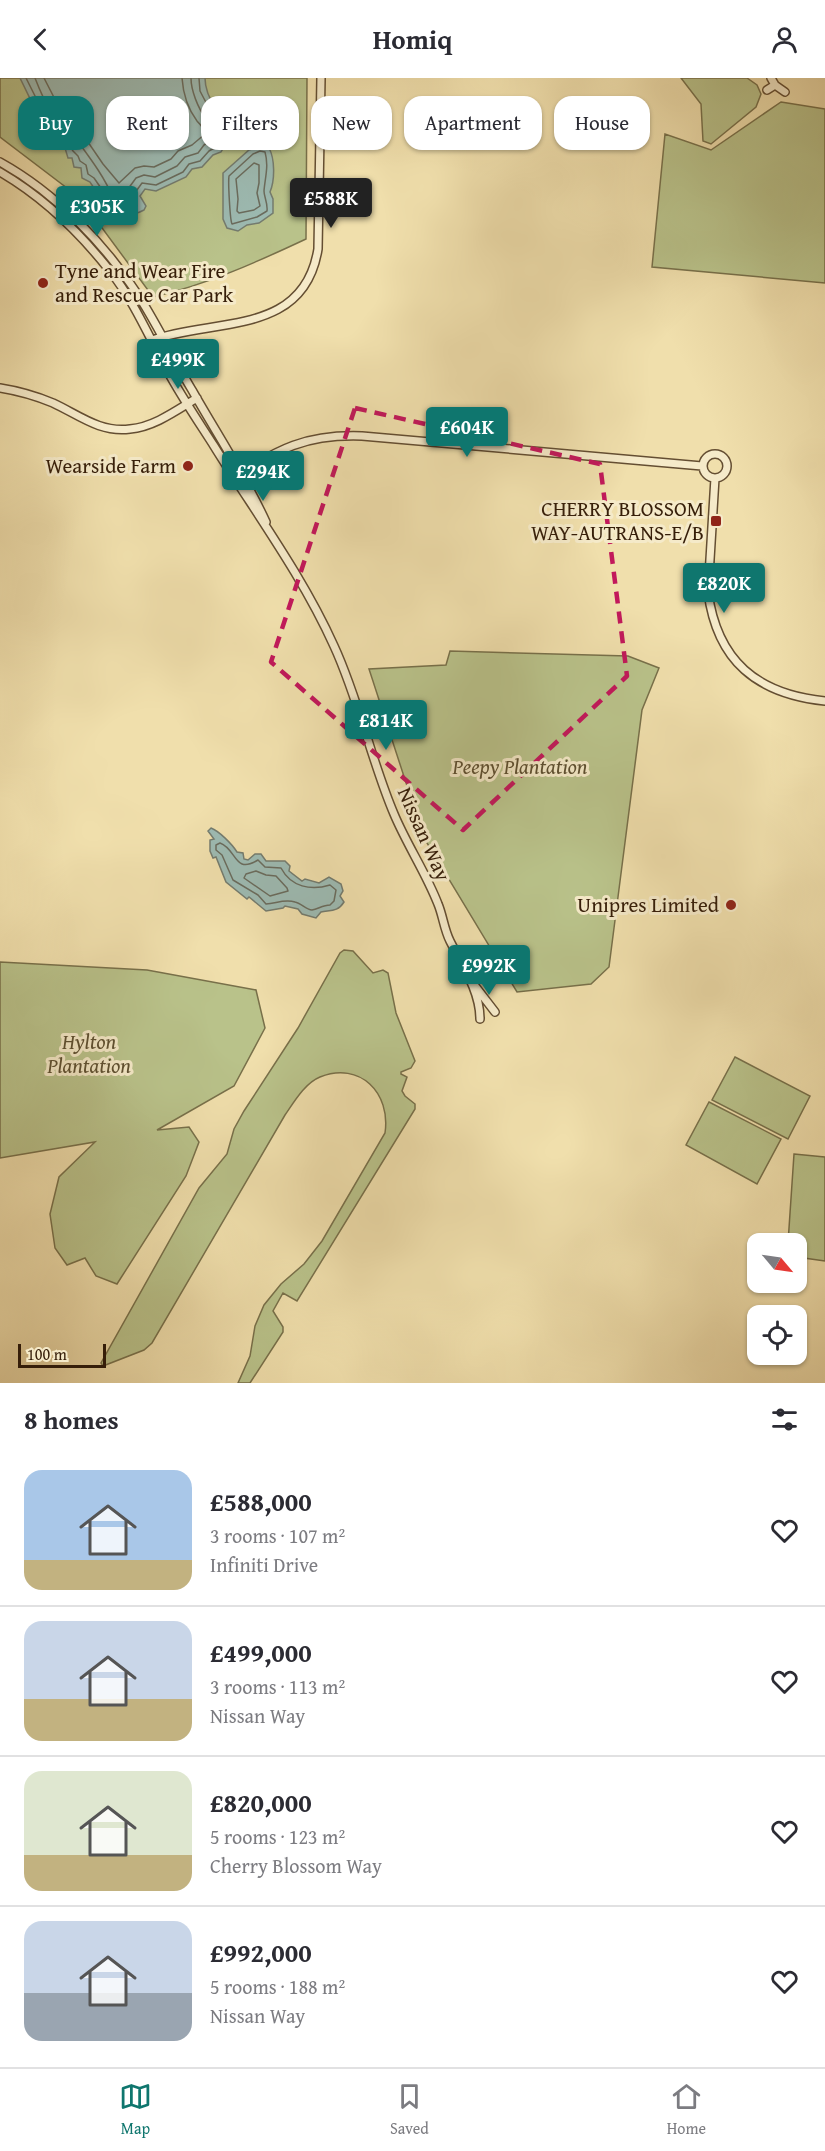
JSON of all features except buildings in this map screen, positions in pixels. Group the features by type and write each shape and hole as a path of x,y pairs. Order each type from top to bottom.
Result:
{"street":[{"path":"152,340 162,336 267,316 290,302 309,279 314,270 318,249 321,78"},
{"path":"767,90 773,81 785,92"},
{"name":"Nissan Way","path":"0,162 38,188 87,232 138,295 241,472 274,539"},
{"name":"Nissan Way","path":"0,172 39,198 73,229 111,272 187,404 315,607 336,648 394,813 439,906 443,924 470,979"},
{"path":"0,388 29,394 92,423 112,429 143,427 197,398"},
{"path":"233,477 297,443 332,436 362,436 702,466"},
{"path":"716,454 723,457 726,470 722,476 715,478 707,476 702,466 708,456 716,454"},
{"path":"715,478 708,592 717,633 736,660 760,681 791,695 825,701"},
{"path":"470,979 495,1012"},
{"path":"470,979 478,1001 480,1019"}],"highlighted area":[{"path":"355,408 600,464 627,676 463,830 271,662"}],"green space":[{"path":"0,78 307,78 306,239 212,279 153,297 80,198 0,137"},
{"path":"681,78 747,78 757,85 761,94 756,107 711,144 703,141 701,104"},
{"path":"781,102 825,109 825,283 652,267 665,134 711,150"},
{"name":"Peepy Plantation","path":"450,651 628,656 659,668 642,710 609,967 591,984 517,992 424,838 369,669 446,665"},
{"path":"344,950 353,951 373,973 383,970 388,973 396,1013 415,1061 411,1068 401,1074 407,1077 402,1091 415,1104 415,1109 297,1301 283,1293 273,1311 283,1327 283,1332 250,1383 238,1383 250,1356 255,1326 264,1305 281,1284 304,1264 322,1241 385,1133 386,1118 378,1093 360,1077 348,1073 335,1073 320,1077 305,1088 285,1115 152,1343 144,1350 103,1366 101,1363 199,1188 227,1154 234,1129 244,1111 298,1028 340,953"},
{"name":"Hylton Plantation","path":"0,962 147,970 256,990 265,1028 234,1086 157,1130 189,1127 199,1142 186,1176 117,1284 96,1276 85,1258 67,1265 55,1248 50,1214 59,1177 95,1142 0,1158"},
{"path":"735,1057 810,1096 788,1139 712,1100"},
{"path":"709,1102 781,1139 757,1184 686,1145"},
{"path":"794,1154 825,1157 825,1261 807,1258 807,1233 789,1233"}],"water":[{"path":"20,78 205,78 209,96 201,96 201,150 222,150 213,155 202,167 192,169 186,177 156,191 145,189 140,196 146,206 144,210 131,214 107,215 100,202 96,200 98,194 90,182 82,178 81,168 74,167 72,158 68,158 66,150 94,150 94,96 29,96"},
{"path":"249,150 270,150 274,170 270,192 273,199 273,213 259,223 247,225 238,231 227,228 223,219 223,173"},
{"path":"211,828 225,838 237,852 243,853 244,859 248,860 255,854 261,854 266,861 285,861 290,866 289,871 302,881 305,879 319,883 329,877 341,884 343,891 340,896 344,902 336,909 321,912 316,918 302,914 298,909 285,906 266,911 226,882 216,857 213,858 210,851 210,840 214,839 208,831"}],"place":[{"name":"Tyne and Wear Fire and Rescue Car Park","path":"43,283"},
{"name":"Wearside Farm","path":"188,466"},
{"name":"CHERRY BLOSSOM WAY-AUTRANS-E/B","path":"716,521"},
{"name":"Unipres Limited","path":"731,905"}]}
